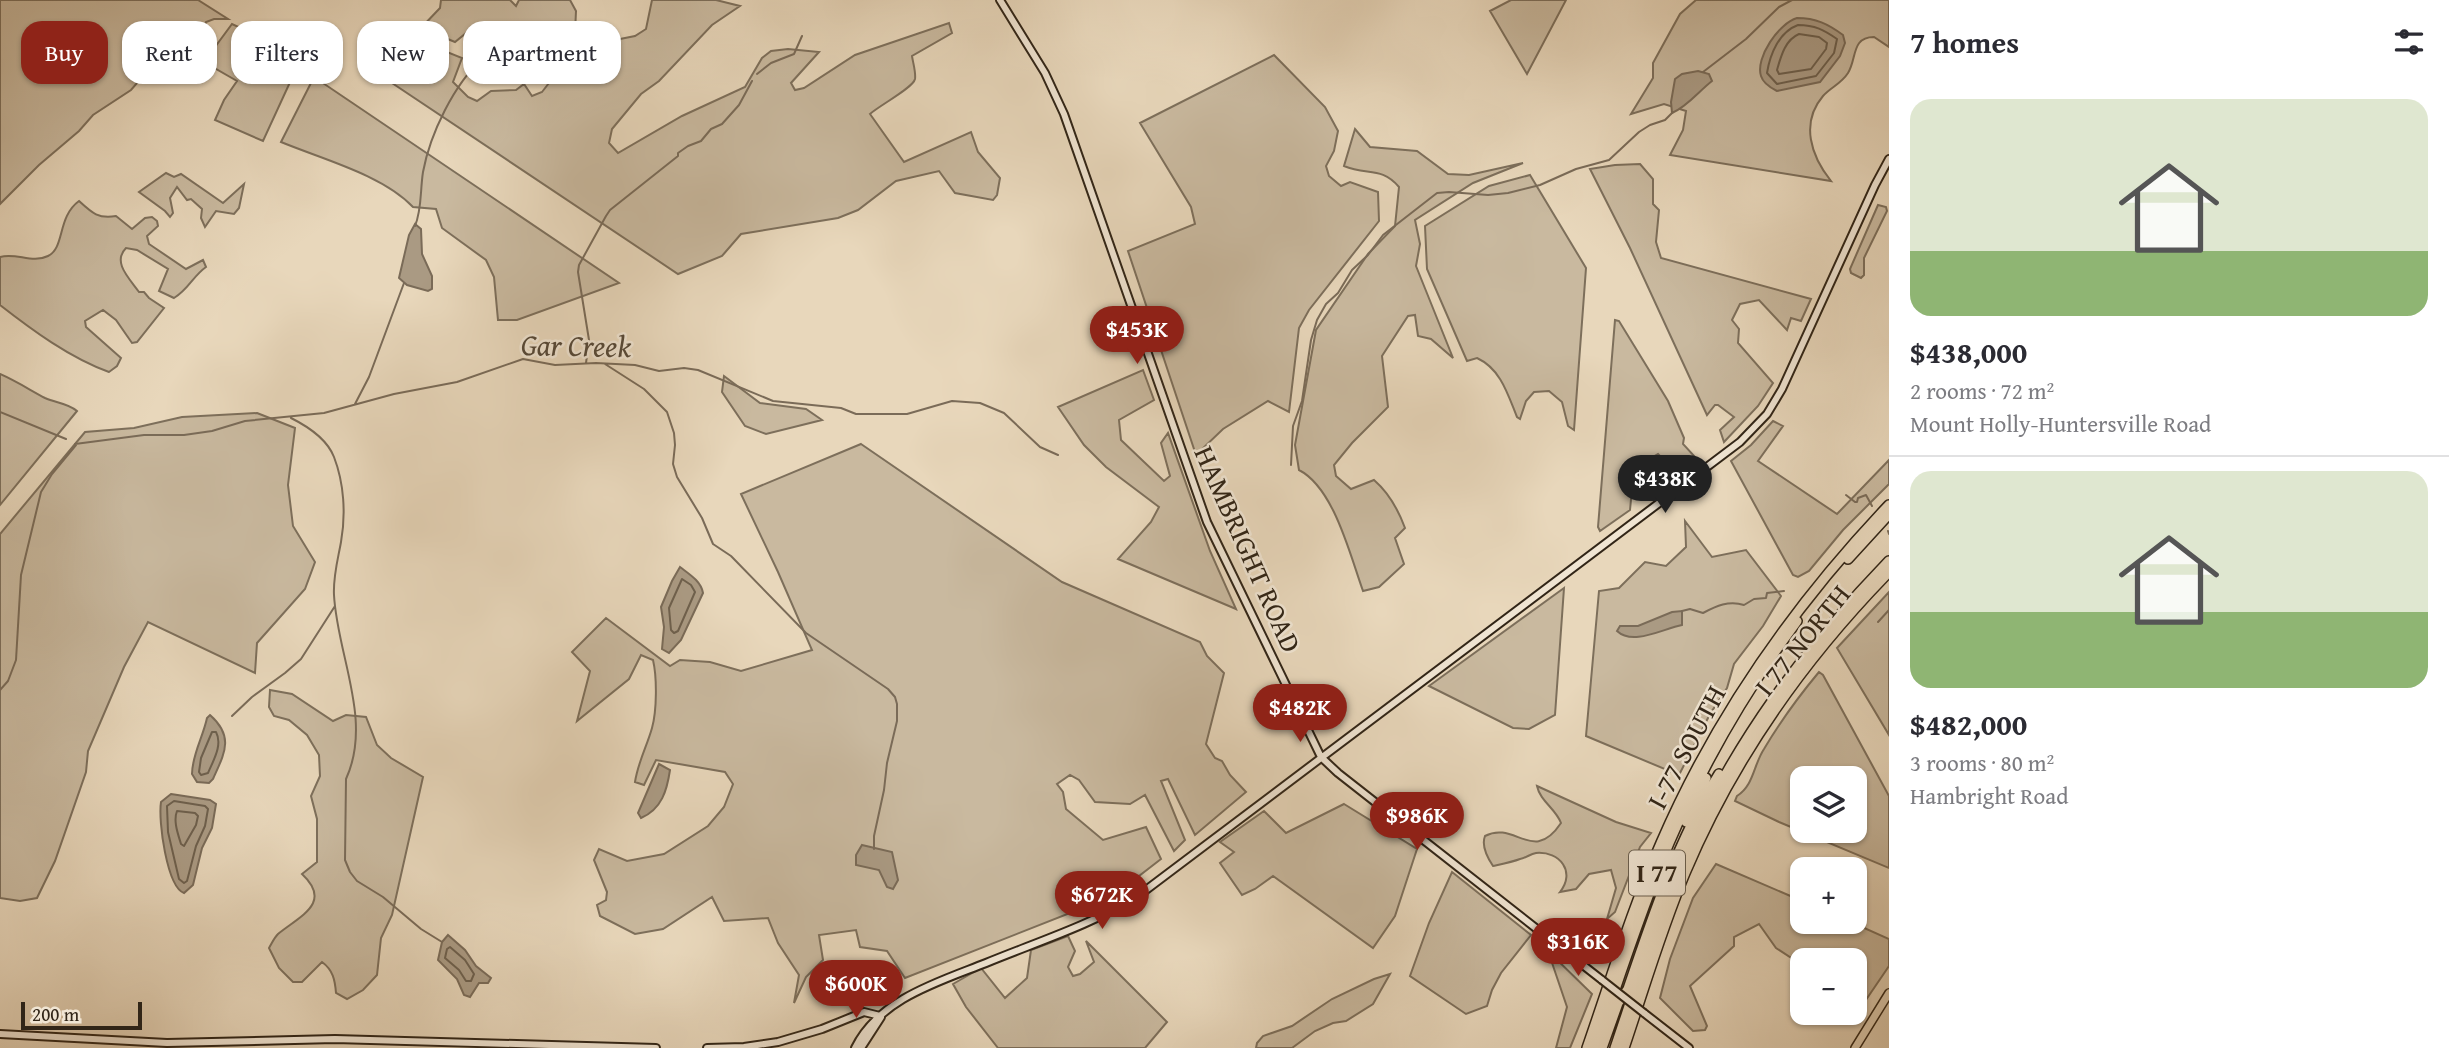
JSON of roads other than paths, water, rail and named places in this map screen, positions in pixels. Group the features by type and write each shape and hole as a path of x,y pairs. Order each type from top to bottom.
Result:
{"highway":[{"name":"I-77 SOUTH","path":"1587,1048 1654,861 1712,741 1783,629 1838,561 1889,505"},
{"name":"I 77","path":"1595,1048 1660,864 1702,773 1740,706 1808,607 1889,514"},
{"name":"I 77","path":"1615,1048 1662,909 1686,851 1726,772 1761,716 1813,645 1889,561"},
{"name":"I 77 NORTH","path":"1624,1048 1676,894 1702,834 1732,776 1804,666 1889,572"},
{"path":"1628,982 1667,867 1740,706"},
{"path":"1605,1048 1663,888 1689,828 1721,771 1761,716"}],"main road":[{"name":"HAMBRIGHT ROAD","path":"1000,0 1045,73 1064,114 1207,522 1321,757 1689,1048"},
{"path":"855,1048 875,1019 918,990 1095,919 1125,904 1161,880 1732,448 1771,408 1786,382 1889,159"},
{"path":"1855,1048 1889,993"},
{"path":"707,1048 744,1047 782,1041 864,1012 881,1017"},
{"path":"862,1048 881,1017"},
{"path":"0,1034 167,1043 335,1040 656,1048"}],"water":[{"path":"1797,18 1816,20 1827,25 1843,35 1845,43 1840,56 1820,82 1777,91 1762,79 1762,60 1776,34"},
{"path":"1698,71 1709,74 1712,81 1688,103 1672,113 1675,79 1682,74"},
{"path":"415,224 421,229 422,254 432,276 432,289 428,291 407,285 399,278 409,235"},
{"path":"680,567 697,581 703,593 681,640 669,653 662,649 664,627 661,607"},
{"path":"1682,611 1682,625 1639,637 1631,637 1617,631 1620,626 1638,626 1672,612"},
{"path":"210,715 223,731 225,746 213,779 209,783 197,782 192,774 194,760"},
{"path":"659,764 670,770 665,792 654,810 641,818 638,813"},
{"path":"171,794 210,800 216,804 212,828 202,848 193,885 184,893 178,888 168,867 162,838 161,802"},
{"path":"862,845 892,852 898,880 893,889 887,887 879,870 856,865 856,855"},
{"path":"448,935 465,950 476,966 491,978 488,983 479,983 470,997 464,995 457,979 438,960 442,942"}],"waterway":[{"path":"1703,72 1746,39 1779,7 1792,0"},
{"path":"757,74 771,63 794,54 802,36"},
{"path":"415,226 426,157 437,126 463,80"},
{"path":"586,363 589,340 578,272 579,265 606,216 678,156 678,153 701,141 711,129 722,124 739,105 752,81"},
{"path":"1291,465 1293,426 1302,401 1311,340 1317,320 1352,270 1383,235 1437,193 1508,193 1540,185 1576,169 1609,160 1639,132 1665,120 1673,112"},
{"path":"355,404 369,377 404,283"},
{"name":"Gar Creek","path":"75,444 144,435 184,435 212,431 245,421 324,413 394,394 457,382 523,359 555,365 596,363 635,365 659,371 684,368 698,370 773,401 841,408 856,414 907,414 952,401 980,403 1004,413 1040,447 1058,455"},
{"path":"605,364 644,389 667,412 674,433 673,464 677,477 702,518 713,544 731,556 806,633 888,689 895,697 897,721 887,763 874,849"},
{"name":"Gar Creek","path":"0,412 66,439"},
{"path":"291,418 310,429 327,444 334,457 342,488 343,521 334,595 336,618 355,711 356,734 346,779 345,860 357,881 383,897 421,929 442,942"},
{"path":"0,690 8,681 16,660 21,575 41,492 76,445"},
{"path":"1846,495 1855,502 1866,495 1872,506"},
{"path":"1682,611 1690,609 1703,613 1728,603 1744,605 1754,599 1766,598 1767,593 1784,591"},
{"path":"232,716 301,659 335,606"},
{"path":"1878,622 1889,610"}]}
